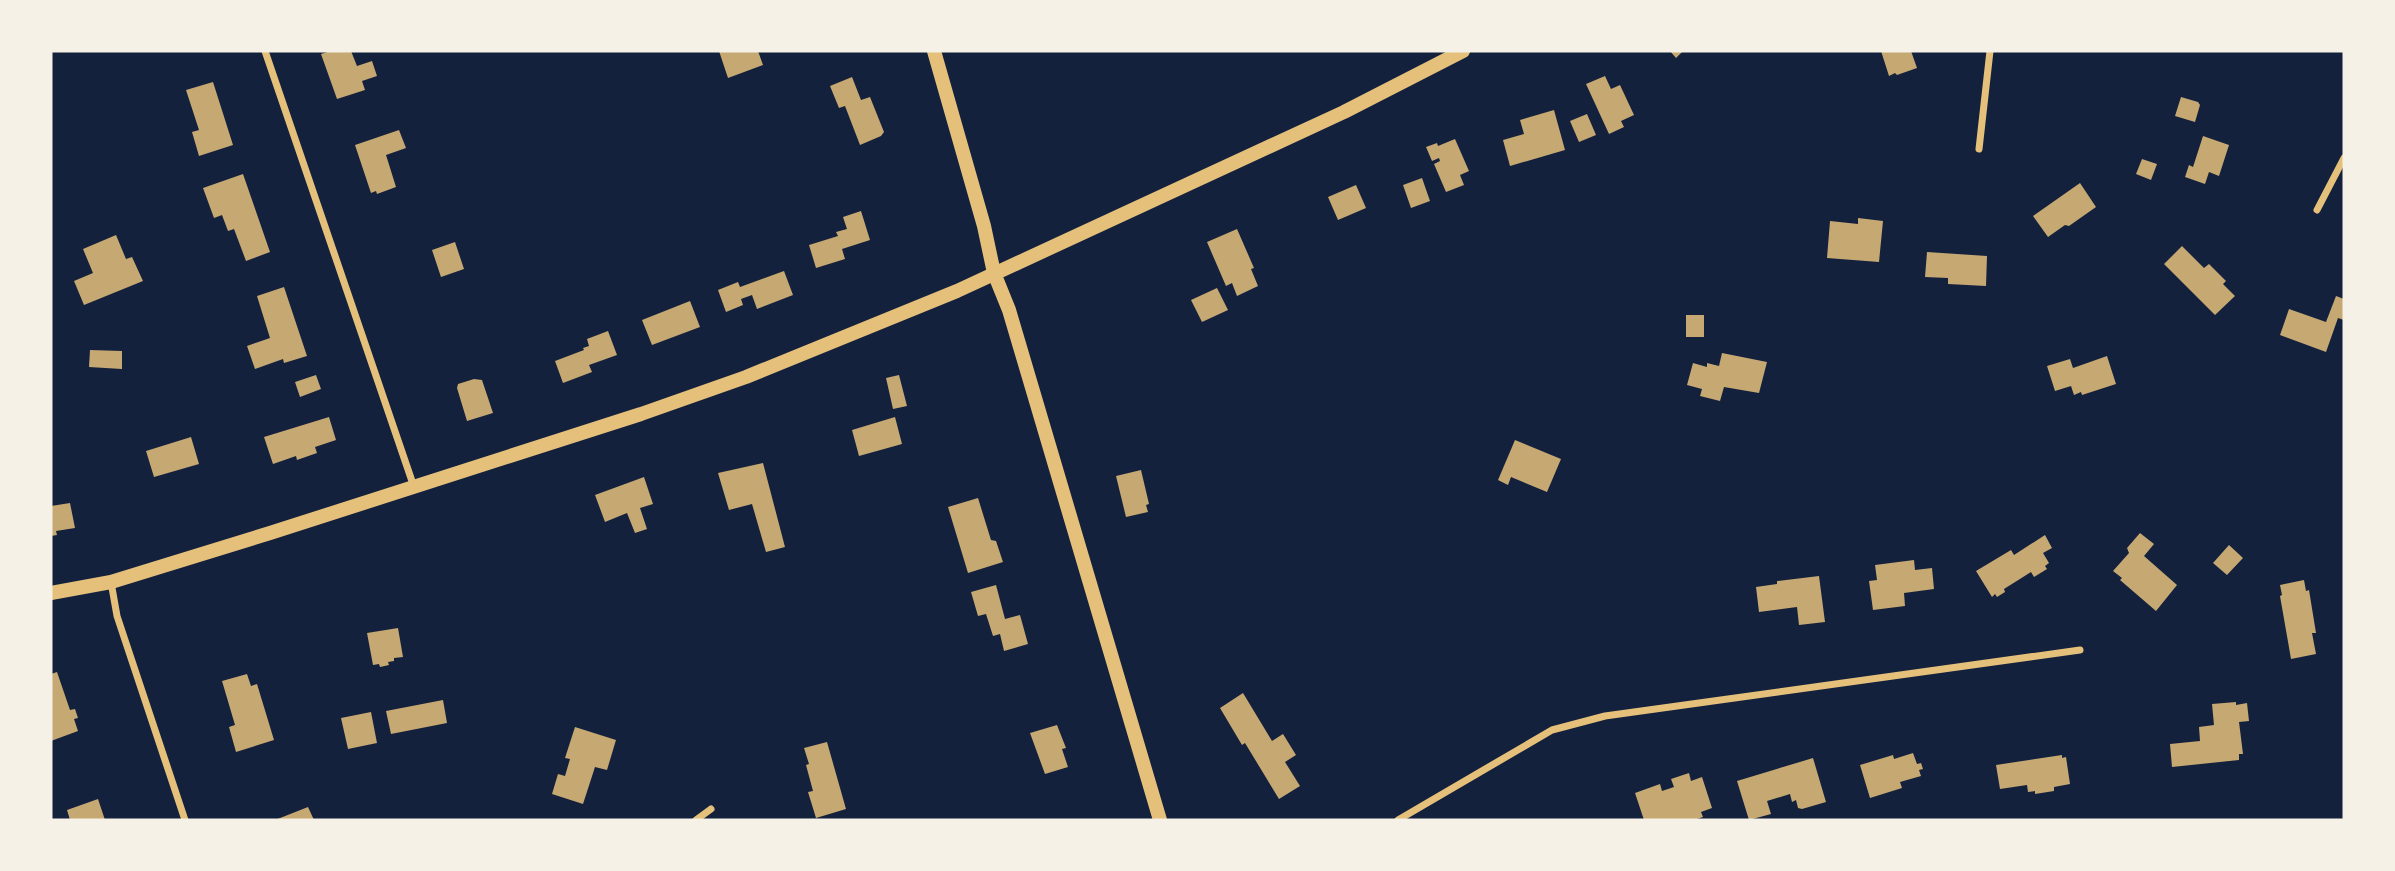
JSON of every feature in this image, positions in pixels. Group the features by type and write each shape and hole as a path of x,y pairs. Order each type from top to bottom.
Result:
{"main road":[{"path":"934,51 984,226 994,273 1009,310 1160,820"},
{"path":"51,593 111,582 415,487 746,377 957,291 1344,112 1463,51"}],"street":[{"path":"265,51 415,487"},
{"path":"1979,149 1990,51"},
{"path":"2317,210 2344,158"},
{"path":"111,582 117,616 185,820"},
{"path":"1398,820 1552,730 1591,719 2080,650"},
{"path":"696,820 711,809"}],"building":[{"path":"351,51 357,66 372,61 377,76 362,81 365,90 337,99 321,54"},
{"path":"719,51 758,51 763,65 728,78"},
{"path":"1670,51 1683,51 1676,58"},
{"path":"1881,51 1911,51 1917,68 1889,76"},
{"path":"1605,76 1611,89 1620,85 1634,115 1621,121 1624,127 1609,134 1586,84"},
{"path":"852,77 861,100 870,97 884,132 860,145 845,106 839,108 830,86"},
{"path":"213,82 233,145 199,156 192,132 199,130 186,90"},
{"path":"2181,97 2200,105 2195,122 2175,116"},
{"path":"1554,110 1565,150 1510,166 1503,140 1524,134 1520,120"},
{"path":"1587,114 1596,135 1579,142 1570,121"},
{"path":"399,130 406,148 386,155 396,187 377,194 376,191 371,193 355,145"},
{"path":"2203,136 2229,145 2219,176 2209,172 2205,184 2185,177 2189,165 2193,167"},
{"path":"1455,139 1469,171 1460,175 1464,185 1446,192 1434,164 1440,161 1439,158 1432,161 1426,147 1437,143 1438,146"},
{"path":"2142,159 2157,164 2151,180 2136,174"},
{"path":"243,174 270,252 246,261 234,229 228,231 222,215 214,218 203,188"},
{"path":"1422,178 1430,201 1411,208 1403,185"},
{"path":"2080,183 2096,207 2048,237 2033,216"},
{"path":"1356,185 1366,208 1338,220 1328,197"},
{"path":"861,211 870,240 842,249 845,259 816,268 809,245 838,236 836,232 847,229 843,217"},
{"path":"1858,218 1883,221 1879,262 1827,258 1830,221 1858,224"},
{"path":"1237,229 1254,268 1251,269 1258,286 1237,296 1232,283 1226,286 1207,242"},
{"path":"116,235 126,259 132,257 143,281 84,305 74,281 93,273 83,249"},
{"path":"455,242 464,269 441,277 432,250"},
{"path":"2182,246 2204,268 2209,264 2226,281 2223,284 2235,296 2215,315 2164,264"},
{"path":"1927,252 1987,256 1986,286 1948,284 1948,278 1925,277"},
{"path":"784,271 793,295 757,309 752,295 741,299 743,305 726,312 718,290 738,282 740,287"},
{"path":"284,287 307,356 284,363 283,359 255,369 247,346 270,338 257,296"},
{"path":"1217,288 1228,310 1202,322 1191,300"},
{"path":"2336,296 2344,299 2344,320 2338,318 2326,352 2280,335 2289,309 2326,322"},
{"path":"690,301 700,327 652,345 642,320"},
{"path":"1686,315 1704,315 1704,337 1686,337"},
{"path":"608,331 617,355 589,365 592,372 563,383 555,361 584,350 583,348 589,346 587,339"},
{"path":"90,350 122,351 122,369 89,367"},
{"path":"1722,353 1767,362 1759,393 1724,387 1720,401 1700,396 1702,389 1687,385 1693,363 1707,367 1707,363 1719,366"},
{"path":"2107,356 2116,384 2082,395 2081,392 2074,395 2071,386 2055,391 2047,366 2070,359 2073,368"},
{"path":"316,375 321,389 300,397 295,382"},
{"path":"899,375 907,406 893,409 886,378"},
{"path":"474,379 482,380 493,413 467,421 457,388 458,384"},
{"path":"329,417 336,440 315,447 317,453 297,460 296,456 273,464 264,437"},
{"path":"895,417 902,444 859,456 852,430"},
{"path":"191,437 199,464 154,477 146,451"},
{"path":"1515,440 1561,459 1547,492 1511,477 1508,485 1498,480"},
{"path":"763,463 785,547 766,552 752,504 729,510 718,473"},
{"path":"1141,470 1149,504 1146,505 1148,512 1126,517 1116,476"},
{"path":"644,477 653,504 640,508 647,529 635,533 627,513 605,522 595,495"},
{"path":"978,498 991,540 996,541 1003,562 968,573 948,507"},
{"path":"70,503 75,528 56,531 57,535 51,536 51,506"},
{"path":"2140,533 2154,544 2144,556 2177,585 2156,611 2113,571 2129,553 2127,548"},
{"path":"2045,535 2052,548 2043,553 2049,563 2045,566 2047,569 2034,577 2031,572 2004,589 2005,592 1992,597 1976,571 2011,550 2014,555"},
{"path":"2229,545 2243,558 2227,575 2213,563"},
{"path":"1914,560 1915,570 1932,568 1934,589 1904,593 1905,606 1873,610 1869,581 1877,580 1875,565"},
{"path":"1819,576 1825,622 1799,625 1797,607 1759,612 1756,587 1777,584 1777,581"},
{"path":"2304,580 2306,591 2309,590 2316,633 2312,633 2316,654 2291,659 2280,585"},
{"path":"996,585 1005,619 1020,615 1028,644 1004,651 1000,634 993,636 986,614 978,616 971,592"},
{"path":"398,628 403,657 394,658 394,661 388,662 389,665 373,665 367,633"},
{"path":"57,672 70,710 75,709 78,718 74,719 78,731 51,741 51,674"},
{"path":"247,674 251,686 257,684 274,740 236,752 229,727 235,725 222,681"},
{"path":"1243,693 1272,741 1283,734 1296,755 1285,762 1300,786 1279,799 1220,708"},
{"path":"443,700 447,723 391,734 386,711"},
{"path":"2236,702 2236,705 2247,703 2249,721 2239,722 2243,754 2239,754 2239,760 2172,767 2170,744 2200,741 2199,727 2214,725 2212,704"},
{"path":"371,712 377,743 348,749 341,718"},
{"path":"1057,725 1066,748 1062,749 1068,767 1045,774 1030,733"},
{"path":"575,727 616,740 607,770 595,767 583,804 552,794 558,774 565,776 570,759 565,758"},
{"path":"827,742 846,809 816,818 808,792 813,791 804,748"},
{"path":"1913,753 1917,764 1921,763 1921,776 1900,782 1902,788 1870,798 1860,765 1893,755 1894,759"},
{"path":"2062,755 2062,758 2066,757 2070,784 2054,787 2054,791 2035,794 2035,791 2028,792 2027,785 2000,789 1996,765"},
{"path":"1813,758 1826,802 1802,809 1798,808 1796,800 1792,802 1790,794 1767,801 1771,814 1749,820 1737,781"},
{"path":"1689,773 1691,781 1702,777 1712,808 1701,812 1703,817 1694,820 1644,820 1635,793 1660,784 1662,791 1674,787 1671,779"},
{"path":"98,799 105,820 70,820 67,810"},
{"path":"308,807 314,820 275,820"}]}
